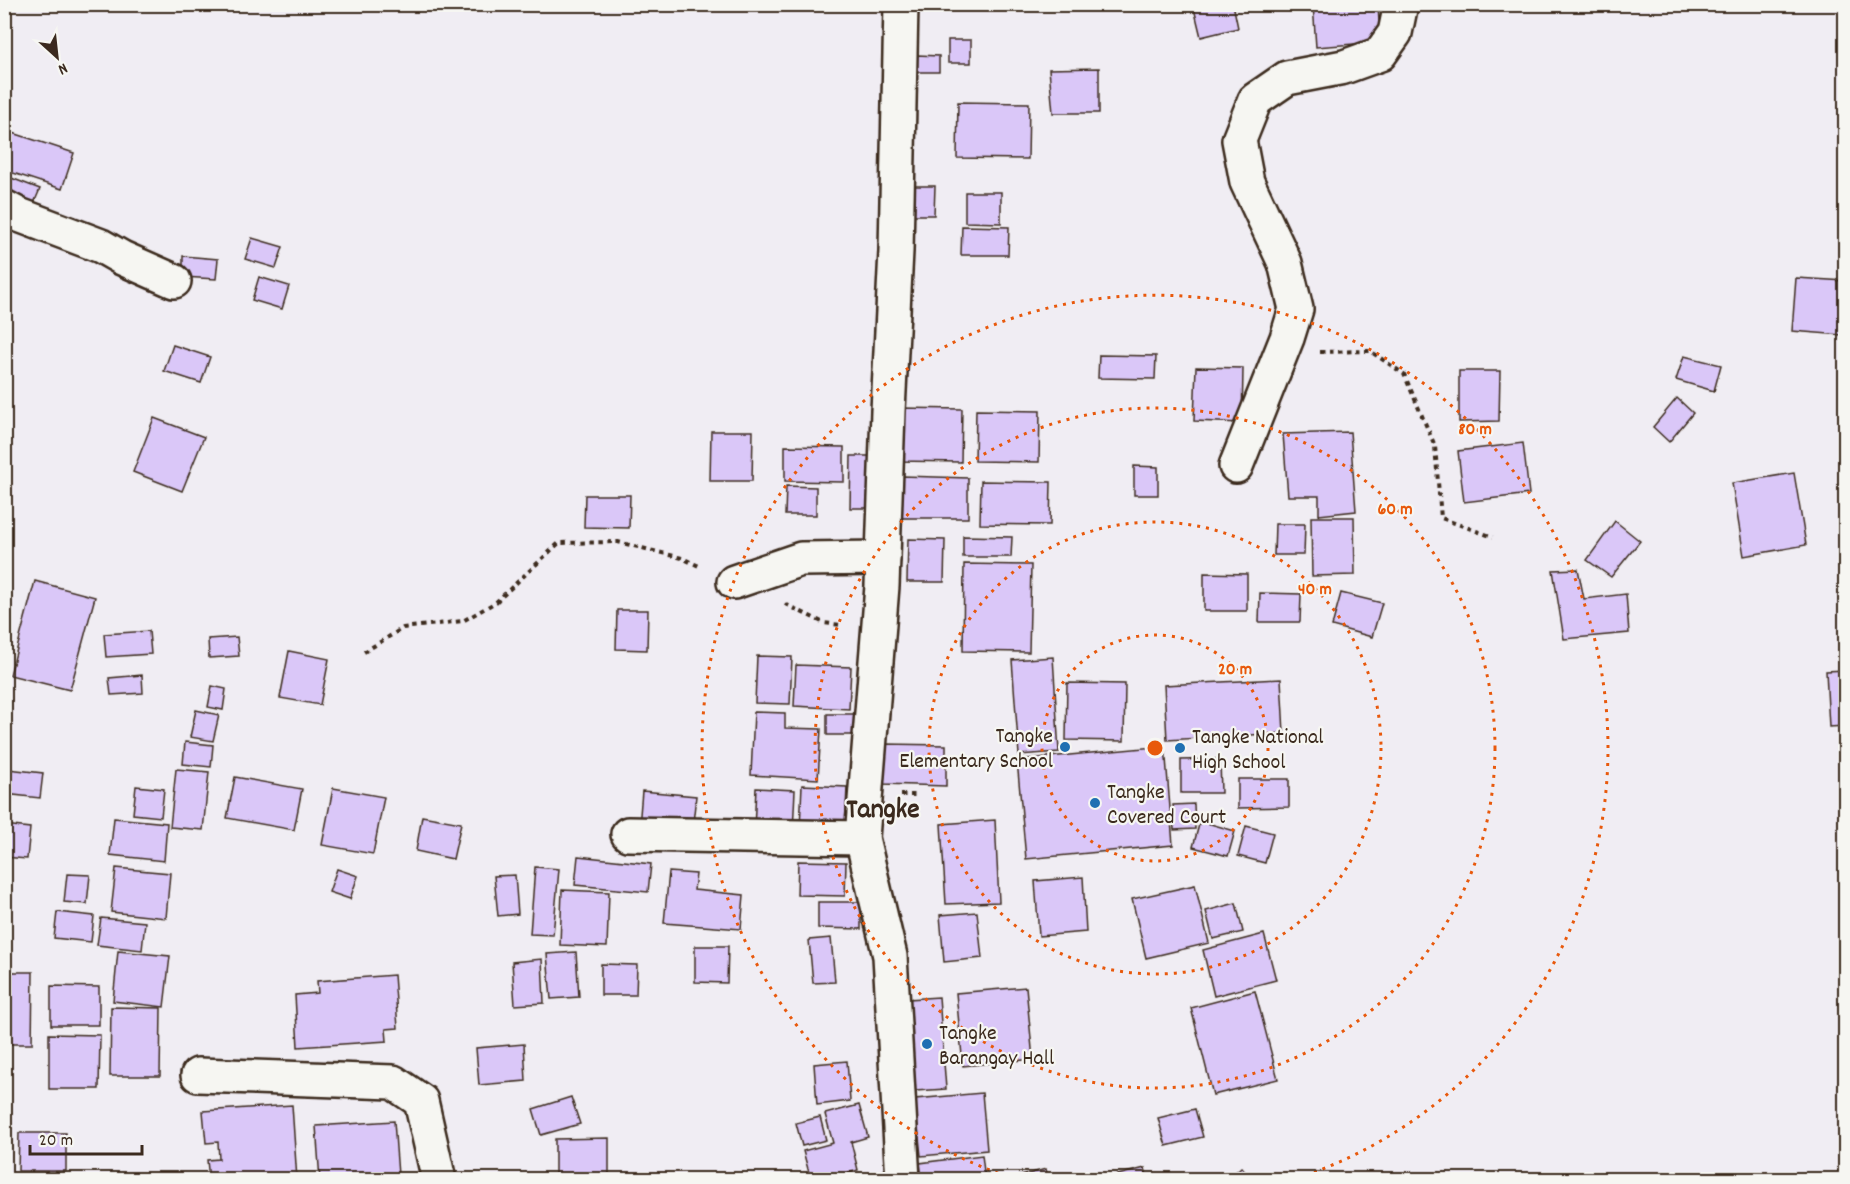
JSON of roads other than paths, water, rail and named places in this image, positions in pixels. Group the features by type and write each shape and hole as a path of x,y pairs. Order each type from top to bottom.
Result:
{"street":[{"path":"901,4 896,251 883,558 862,838 890,956 903,1179"},
{"path":"1236,466 1287,338 1296,309 1285,263 1247,182 1239,140 1255,100 1287,78 1344,67 1380,54 1395,33 1401,4"},
{"path":"4,207 19,215 101,246 174,281"},
{"path":"734,582 801,559 883,558"},
{"path":"628,834 862,838"},
{"path":"198,1075 393,1082 421,1101 440,1179"}],"place":[{"name":"Tangke Elementary School","path":"1065,747"},
{"name":"Tangke National High School","path":"1180,748"},
{"name":"Tangke Covered Court","path":"1095,803"},
{"name":"Tangke Barangay Hall","path":"927,1044"}],"district":[{"name":"Tangke","path":"883,807"}]}
